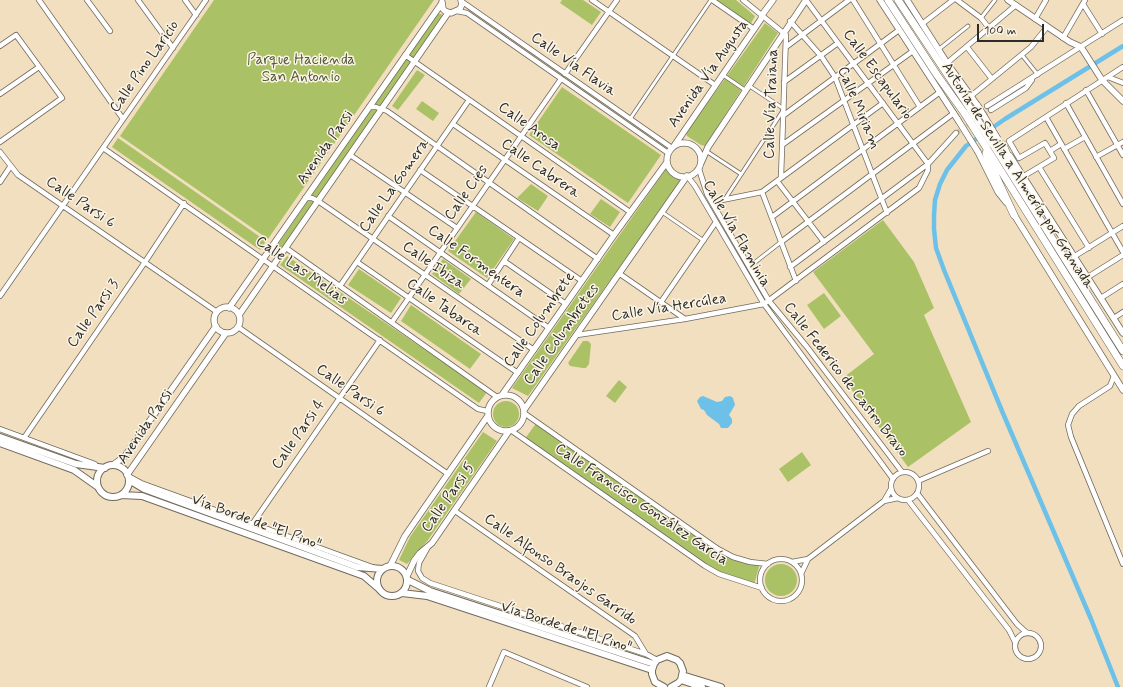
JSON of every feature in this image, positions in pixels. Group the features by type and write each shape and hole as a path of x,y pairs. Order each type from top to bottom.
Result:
{"highway":[{"name":"Autovía de Sevilla a Almería por Granada","path":"888,0 936,75 992,143 1123,351"},
{"name":"Autovía de Sevilla a Almería por Granada","path":"898,0 968,112"},
{"name":"Autovía de Sevilla a Almería por Granada","path":"992,143 1123,366"},
{"path":"992,143 987,158 1014,215"},
{"path":"1006,143 1027,198"}],"main road":[{"path":"0,437 76,464 122,468 128,477 127,488 121,495 110,497 101,492 98,487 74,470 0,443"},
{"path":"98,487 97,483 99,474 109,466"},
{"name":"Vía Borde de \"El Pino\"","path":"128,477 144,489 357,567 380,569"},
{"name":"Vía Borde de \"El Pino\"","path":"121,495 142,496 364,576 378,588"},
{"path":"390,566 400,568 407,578 406,589 398,596 385,595 378,588 380,569 390,566"},
{"name":"Vía Borde de \"El Pino\"","path":"407,578 430,591 654,665"},
{"name":"Vía Borde de \"El Pino\"","path":"402,593 427,596 654,665"},
{"path":"660,686 653,678 654,665 667,656 677,660 682,667 682,677 678,683 670,687"},
{"path":"682,677 702,687"},
{"path":"682,677 721,687"}],"street":[{"path":"39,0 123,119"},
{"path":"87,0 110,31"},
{"path":"138,0 173,48"},
{"path":"185,0 196,15"},
{"name":"Calle Pino Laricio","path":"0,296 206,0"},
{"path":"592,0 715,85"},
{"path":"565,74 617,0"},
{"path":"630,119 711,0 754,30"},
{"path":"743,0 783,32"},
{"name":"Avenida Vía Augusta","path":"673,147 773,0"},
{"path":"700,166 700,153 693,145 683,142 673,147 668,153 667,162 672,172 682,177 694,174 700,166 706,151 783,32 806,0"},
{"name":"Calle Escapulario","path":"806,0 928,164"},
{"path":"786,47 850,0"},
{"path":"853,0 920,107"},
{"path":"880,0 954,113 978,152 998,192 1014,215 1122,389"},
{"path":"907,0 938,50 978,106 992,143 1006,143 1123,67"},
{"path":"922,24 953,0"},
{"path":"957,0 981,18 989,28"},
{"path":"981,18 995,0"},
{"path":"1035,19 1046,0"},
{"path":"442,1 443,9 454,13 461,7 461,1"},
{"name":"Avenida Parsi","path":"229,308 442,1"},
{"name":"Calle Vía Flavia","path":"461,1 630,119 673,147"},
{"path":"947,63 989,28 1011,2 1063,38 1081,47 1102,80 1123,101"},
{"path":"1084,2 1102,34"},
{"path":"1063,38 1084,2"},
{"name":"Avenida Parsi","path":"239,315 448,12"},
{"name":"Calle Vía Flavia","path":"457,12 467,13 668,153"},
{"path":"987,106 1123,20"},
{"name":"Calle Miriam","path":"790,22 803,34 821,56 835,77 888,213"},
{"path":"938,50 968,26"},
{"path":"971,96 1031,47 1047,27"},
{"path":"784,115 899,30"},
{"name":"Calle Vía Traiana","path":"779,179 784,115 786,47 786,35 783,32"},
{"path":"0,46 16,35 62,98 0,142"},
{"path":"784,82 838,43"},
{"path":"967,46 992,79"},
{"path":"782,145 913,51"},
{"name":"Calle Arosa","path":"405,55 630,212"},
{"path":"1022,55 1036,76"},
{"path":"0,94 39,67"},
{"path":"723,74 784,109 725,199"},
{"path":"991,110 1026,88 1036,76"},
{"path":"1108,77 1123,83"},
{"name":"Calle Cies","path":"392,322 561,79"},
{"path":"1086,90 1123,154"},
{"path":"772,217 940,92"},
{"name":"Calle La Gomera","path":"340,286 469,100"},
{"path":"712,202 762,192 882,103"},
{"path":"1066,104 1123,204"},
{"path":"369,107 382,108 598,259"},
{"path":"749,267 808,221 954,113"},
{"path":"1046,117 1111,234 1123,252"},
{"name":"Calle Cabrera","path":"453,124 614,235"},
{"path":"790,267 928,164 956,133"},
{"path":"1064,149 1085,137"},
{"path":"1096,157 1123,142"},
{"path":"1006,143 1020,158 1045,143 1050,150 1054,158 1024,176"},
{"path":"1006,143 1024,176 1123,333"},
{"path":"1050,150 1061,144"},
{"name":"Calle Las Melias","path":"103,148 478,409 487,411"},
{"path":"706,151 741,174"},
{"name":"Calle Parsi 6","path":"0,152 10,167 18,175 217,312"},
{"path":"350,155 457,228"},
{"name":"Calle Columbrete","path":"500,396 518,373 630,212 667,162"},
{"path":"764,304 888,213 919,188 928,170 928,164"},
{"name":"Calle Vía Flaminia","path":"700,166 707,194 769,301"},
{"path":"0,182 10,167"},
{"path":"1039,167 1089,248"},
{"path":"420,170 582,281"},
{"name":"Calle Vía Flaminia","path":"687,176 695,186 764,304 893,478"},
{"name":"Calle Columbretes","path":"524,412 687,176"},
{"path":"779,179 792,201 824,242"},
{"path":"762,192 796,281"},
{"name":"Calle Ibiza","path":"306,198 312,198 318,201 534,350"},
{"name":"Calle Parsi 3","path":"24,438 184,203"},
{"path":"662,212 704,241"},
{"name":"Calle Formentera","path":"388,216 550,328"},
{"path":"661,302 716,222"},
{"path":"1075,256 1123,226"},
{"path":"488,285 519,238"},
{"name":"Calle Las Melias","path":"286,248 500,396"},
{"path":"1088,277 1123,255"},
{"path":"504,261 566,304"},
{"name":"Calle Tabarca","path":"357,262 518,373"},
{"path":"620,274 685,319"},
{"path":"1101,298 1123,284"},
{"name":"Calle Federico de Castro Bravo","path":"769,301 807,347 892,461 902,472"},
{"name":"Calle Vía Hercúlea","path":"577,335 685,319 764,304"},
{"path":"223,308 229,308 233,309 239,315 240,319 238,327 232,332 226,333 218,329 215,319 217,312 223,308"},
{"path":"1114,318 1123,312"},
{"name":"Avenida Parsi","path":"109,466 125,456 216,326"},
{"name":"Calle Parsi 6","path":"238,327 448,474"},
{"name":"Avenida Parsi","path":"128,477 226,333"},
{"name":"Calle Parsi 4","path":"253,523 380,340"},
{"path":"1114,376 1110,386 1079,406 1072,414 1068,425 1071,437 1123,564"},
{"path":"1110,386 1122,389"},
{"path":"500,396 514,397 522,405 524,412 521,424 511,431 502,432 497,430 489,422 487,411 492,400 500,396"},
{"name":"Calle Francisco González García","path":"524,412 718,549 733,557 750,562 768,564"},
{"name":"Calle Parsi 5","path":"390,566 405,536 488,418"},
{"path":"0,429 91,463 109,466"},
{"name":"Calle Francisco González García","path":"511,431 705,566 719,574 762,588"},
{"name":"Calle Parsi 5","path":"407,578 414,561 420,553 428,548 511,431"},
{"path":"918,480 988,450"},
{"path":"792,562 808,559 884,501 891,489 893,478 897,474 902,472 910,473 918,480 919,485 917,493 914,497 908,500 898,498 891,489"},
{"path":"128,477 380,569"},
{"path":"917,493 1018,624 1027,633"},
{"path":"884,501 898,498"},
{"path":"908,500 1004,624 1015,642 1015,651 1021,658 1030,660 1038,655 1042,647 1039,638 1032,633 1027,633 1018,637 1015,642"},
{"name":"Calle Alfonso Braojos Garrido","path":"455,510 635,636 646,654"},
{"path":"428,548 419,563 418,571 422,578 430,583 646,654 654,665"},
{"path":"782,559 792,562 798,567 801,574 802,584 799,590 795,596 783,601 770,598 762,588 761,574 768,564 775,560 782,559"},
{"path":"801,574 808,559"},
{"path":"489,687 504,652 587,687"}],"green space":[{"name":"Parque Hacienda San Antonio","path":"214,0 434,0 268,239 120,136"},
{"path":"562,0 583,0 601,12 592,25 560,3"},
{"path":"714,0 736,0 755,16 750,25"},
{"path":"438,13 443,15 278,254 274,250"},
{"path":"765,23 778,33 705,146 701,145 687,136 686,133"},
{"path":"417,70 425,75 398,110 392,106"},
{"path":"562,87 661,155 628,203 529,135"},
{"path":"422,101 439,113 433,121 416,109"},
{"path":"118,138 266,241 260,250 112,147"},
{"path":"666,169 670,174 681,180 667,200 528,396 512,388"},
{"path":"531,184 548,196 538,211 517,198"},
{"path":"601,199 620,212 610,227 590,214"},
{"path":"476,212 514,239 487,278 448,251"},
{"path":"883,220 914,262 934,308 924,315 971,422 908,467 843,378 874,354 813,272"},
{"path":"287,256 487,392 479,403 280,265"},
{"path":"443,259 471,279 459,294 432,274"},
{"path":"359,269 401,298 391,313 348,285"},
{"path":"824,293 841,316 824,329 807,305"},
{"path":"411,305 481,354 470,369 401,321"},
{"path":"583,341 588,341 591,344 589,364 586,368 570,366 568,363"},
{"path":"619,380 627,387 615,403 606,396"},
{"path":"506,401 515,405 519,414 515,423 506,427 497,423 493,414 497,405"},
{"path":"537,422 733,557 760,563 754,585 719,574 524,440"},
{"path":"483,432 497,441 428,540 407,564 399,560 410,537"},
{"path":"802,452 811,465 788,482 779,469"},
{"path":"778,564 784,564 793,568 797,580 793,592 784,596 778,596 769,592 765,583 765,577 769,568"}],"water":[{"path":"703,396 717,402 722,401 725,397 730,396 733,398 735,405 729,415 732,419 732,423 728,428 721,428 719,424 701,409 697,401"}],"waterway":[{"path":"1118,687 1091,619 1002,411 944,270 936,248 934,215 935,200 940,184 947,170 966,146 1005,119 1123,46"}],"tunnel":[{"path":"956,133 991,110"}]}
